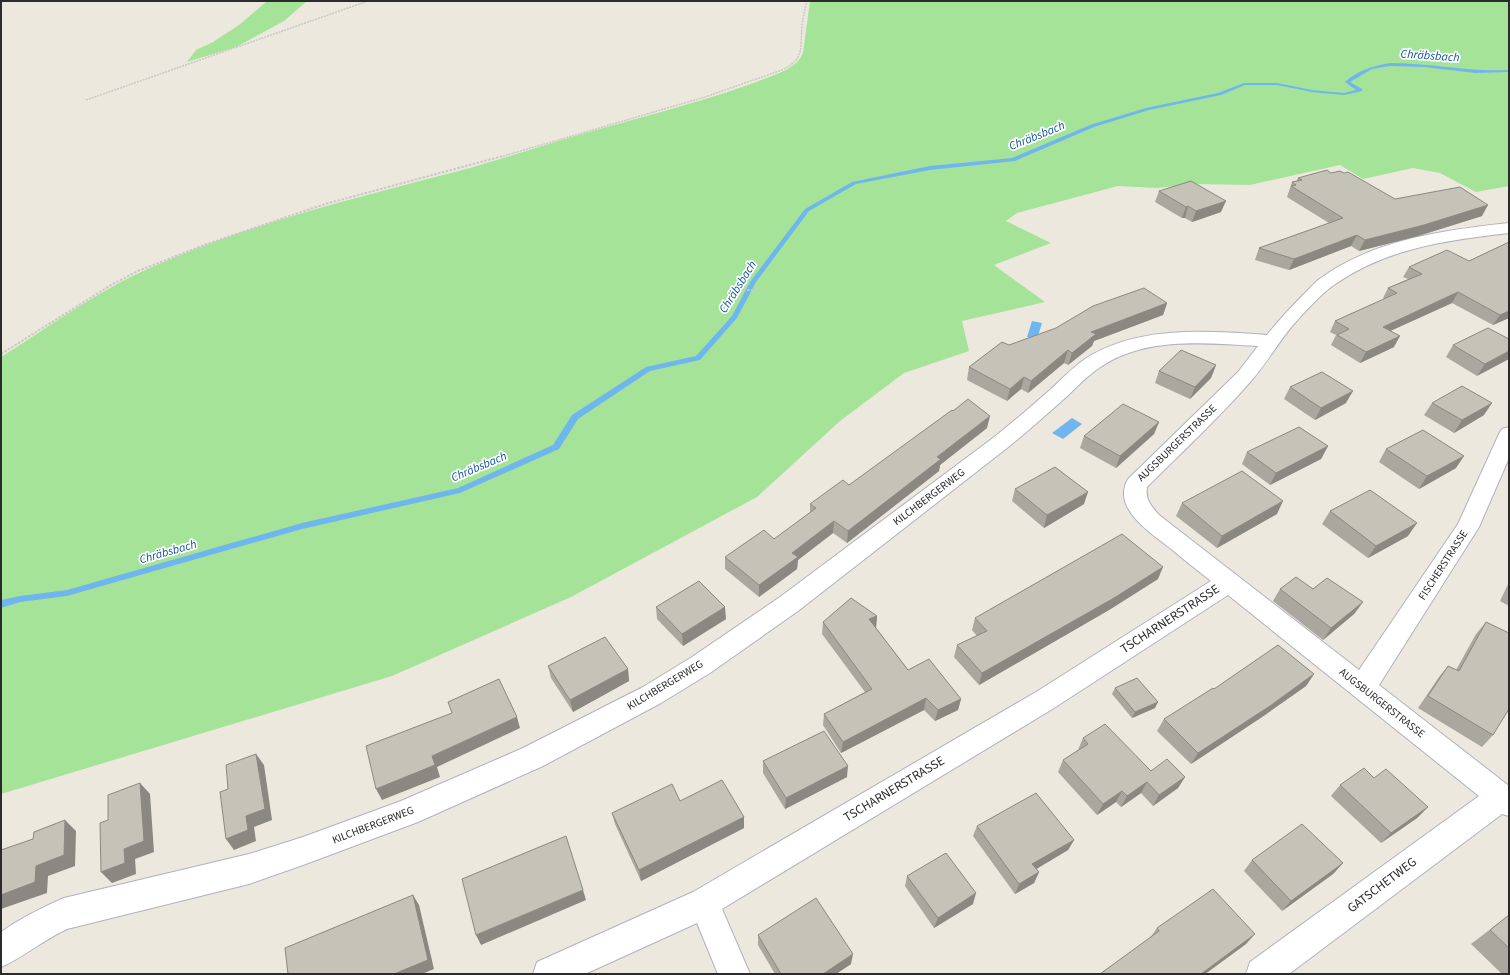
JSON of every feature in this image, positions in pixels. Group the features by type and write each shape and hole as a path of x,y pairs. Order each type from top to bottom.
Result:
{"street":[{"name":"AUGSBURGERSTRASSE","path":"1505,800 1151,521 1141,512 1133,492 1136,484 1245,376 1287,322 1326,282 1348,268 1390,250 1424,240 1462,233 1509,228"},
{"name":"KILCHBERGERWEG","path":"1,951 38,926 64,914 249,869 303,851 408,812 532,757 652,695 700,665 789,604 1031,418 1091,364 1119,349 1162,339 1199,337 1271,341"},
{"name":"FISCHERSTRASSE","path":"1362,688 1468,527 1509,434"},
{"name":"TSCHARNERSTRASSE","path":"550,974 704,903 1045,700 1227,582"},
{"name":"GATSCHETWEG","path":"1262,974 1505,800"},
{"path":"704,903 734,974"}],"path":[{"path":"86,100 368,1"},
{"path":"1,354 111,285 158,262 204,244 325,204 498,158 572,135 706,97 782,70 792,64 801,53 802,24 807,1"},
{"path":"743,290 768,290"}],"green space":[{"path":"267,1 307,1 284,21 236,47 187,62 196,50 213,42 239,25"},
{"path":"810,1 1509,1 1509,186 1476,192 1440,173 1413,168 1363,179 1340,165 1250,185 1195,184 1157,188 1118,186 1017,213 1006,221 1051,243 994,265 1045,302 962,321 969,351 904,373 840,421 757,497 571,597 392,676 1,794 1,357 87,301 123,281 181,255 221,240 303,213 470,168 695,102 740,88 784,71 795,64 803,53"}],"water":[{"path":"1032,321 1042,323 1037,339 1027,337"},
{"path":"1072,418 1082,424 1063,439 1052,433"}],"building":[{"path":"1327,170 1331,173 1340,171 1344,173 1348,172 1395,199 1460,187 1488,205 1424,225 1365,240 1357,235 1294,259 1259,248 1343,218 1291,186 1296,185 1292,182 1302,180 1298,178"},
{"path":"1191,181 1226,201 1196,211 1188,206 1186,207 1159,191"},
{"path":"1509,242 1509,311 1500,315 1458,292 1383,327 1400,336 1366,352 1337,335 1349,329 1335,321 1397,293 1388,288 1422,274 1409,267 1447,250 1469,261"},
{"path":"1144,288 1167,303 1091,332 1096,334 1072,353 1068,350 1031,381 1024,377 1010,389 969,367 1002,342 1009,345 1056,328 1093,306"},
{"path":"1488,328 1509,339 1509,351 1485,364 1453,345"},
{"path":"1181,350 1216,365 1195,387 1159,371"},
{"path":"1322,372 1353,391 1321,408 1290,387"},
{"path":"1462,386 1492,403 1462,420 1432,403"},
{"path":"968,399 990,416 937,457 941,459 848,531 834,521 792,553 798,557 759,585 725,557 764,530 774,539 816,508 810,504 843,480 849,485"},
{"path":"1123,404 1159,422 1120,456 1084,436"},
{"path":"1299,427 1328,446 1276,473 1247,452"},
{"path":"1423,430 1464,456 1427,476 1386,449"},
{"path":"1055,467 1088,492 1047,515 1015,489"},
{"path":"1242,471 1283,501 1222,536 1182,503"},
{"path":"1370,490 1417,523 1376,546 1330,511"},
{"path":"1122,534 1163,567 1114,598 982,673 957,645 987,631 975,618"},
{"path":"1296,577 1313,589 1327,578 1363,602 1331,628 1280,589"},
{"path":"699,581 725,607 682,634 656,607"},
{"path":"851,598 877,616 869,619 908,670 929,659 961,699 938,710 926,698 843,742 824,714 872,689 823,622"},
{"path":"1486,622 1509,633 1509,709 1493,735 1428,696 1448,666 1459,671"},
{"path":"605,637 628,669 570,700 548,666"},
{"path":"1278,645 1314,674 1270,706 1198,753 1164,719 1213,688 1214,689"},
{"path":"1137,678 1158,702 1135,712 1115,688"},
{"path":"499,679 517,717 432,756 435,765 376,789 366,746 452,713 448,702"},
{"path":"1105,724 1151,771 1167,759 1185,777 1159,795 1147,782 1127,796 1122,791 1103,804 1063,760 1088,744 1083,738"},
{"path":"824,731 848,766 786,798 763,761"},
{"path":"256,754 265,809 246,816 248,830 226,839 220,792 228,789 226,765"},
{"path":"1364,768 1374,778 1386,769 1428,807 1391,833 1340,785"},
{"path":"722,780 744,817 639,870 612,813 672,784 680,801"},
{"path":"140,783 144,841 124,849 125,863 101,872 100,823 108,820 108,795"},
{"path":"1036,793 1074,840 1032,864 1039,872 1019,884 977,826"},
{"path":"65,820 64,855 36,866 35,882 1,895 1,850 33,839 34,832"},
{"path":"1302,824 1343,863 1291,901 1252,860"},
{"path":"566,836 583,890 476,935 462,879"},
{"path":"946,853 976,893 938,918 907,876"},
{"path":"1213,889 1255,934 1201,974 1100,974 1159,931 1157,928"},
{"path":"413,895 428,960 394,974 288,974 285,948"},
{"path":"816,898 853,954 823,974 781,974 758,935"},
{"path":"1509,915 1509,948 1490,930"}],"waterway":[{"name":"Chräbsbach","path":"1,604 20,599 67,593 302,526 460,490 556,447 575,417 648,369 698,358 735,317 753,282 807,210 854,183 930,168 1013,160 1092,126 1148,109 1219,94 1244,84 1277,84 1312,91 1344,94 1360,90 1347,82 1364,71 1374,67 1407,65 1475,71 1509,71"}]}
